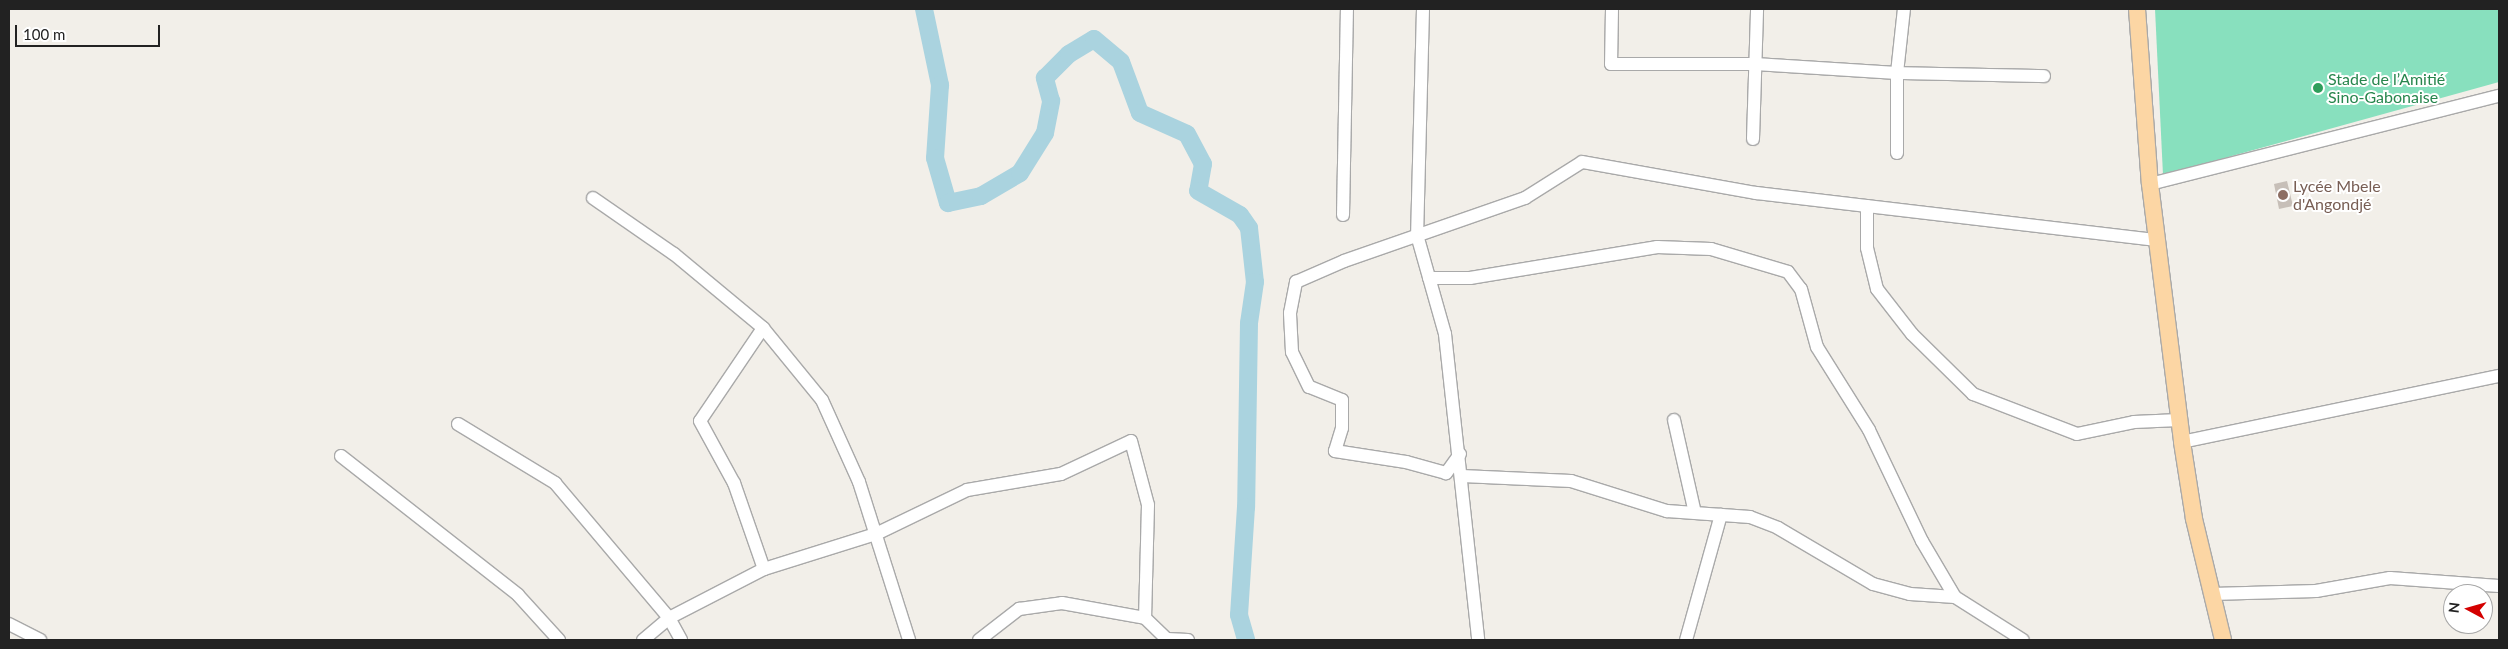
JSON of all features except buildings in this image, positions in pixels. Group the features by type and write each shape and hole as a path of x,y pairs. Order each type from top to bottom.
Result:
{"main road":[{"path":"2137,9 2150,184 2179,420 2194,519 2223,640"}],"street":[{"path":"1343,215 1347,9"},
{"path":"1423,9 1417,235 1445,334 1460,454 1478,640"},
{"path":"1612,9 1611,64 1755,64 1897,73 2044,76"},
{"path":"1754,139 1757,9"},
{"path":"1897,153 1897,73 1904,9"},
{"path":"2150,184 2499,96"},
{"path":"1460,454 1446,473 1406,462 1335,451 1342,428 1342,400 1309,387 1292,352 1290,313 1296,282 1417,235 1448,228 1525,198 1582,162 1756,193 2157,240"},
{"path":"593,198 674,254 763,328 822,400 859,482 909,640"},
{"path":"1867,206 1867,248 1877,289 1912,334 1973,394 2077,434 2134,422 2179,420"},
{"path":"1429,278 1470,278 1657,246 1682,246 1711,250 1788,272 1801,289 1817,347 1869,430 1922,540 1955,597 2024,640"},
{"path":"763,328 700,420 734,482 764,569"},
{"path":"2182,442 2499,376"},
{"path":"1674,420 1695,513"},
{"path":"458,424 555,483 669,618 680,640"},
{"path":"643,640 669,618 764,569 876,534 966,490 1061,474 1131,441 1148,505 1145,618"},
{"path":"341,456 518,595 558,640"},
{"path":"1462,476 1571,481 1648,506 1766,522 1873,584 1910,594 1955,597"},
{"path":"1686,640 1721,515"},
{"path":"2212,594 2316,591 2390,578 2499,586"},
{"path":"979,640 1020,609 1062,603 1145,618 1167,639 1188,640"},
{"path":"988,640 1020,609"},
{"path":"9,624 40,640"}],"green space":[{"name":"Stade de l’Amitié Sino-Gabonaise","path":"2155,9 2499,9 2499,82 2163,175"}],"waterway":[{"path":"924,9 940,85 935,158 948,203 981,196 1020,173 1045,133 1051,101 1045,78 1069,54 1094,39 1121,62 1140,113 1187,134 1203,164 1198,191 1240,215 1249,228 1255,282 1249,323 1246,507 1239,615 1246,640"}],"place":[{"name":"Stade de l’Amitié Sino-Gabonaise","path":"2318,88"},
{"name":"Lycée Mbele d'Angondjé","path":"2283,195"}]}
